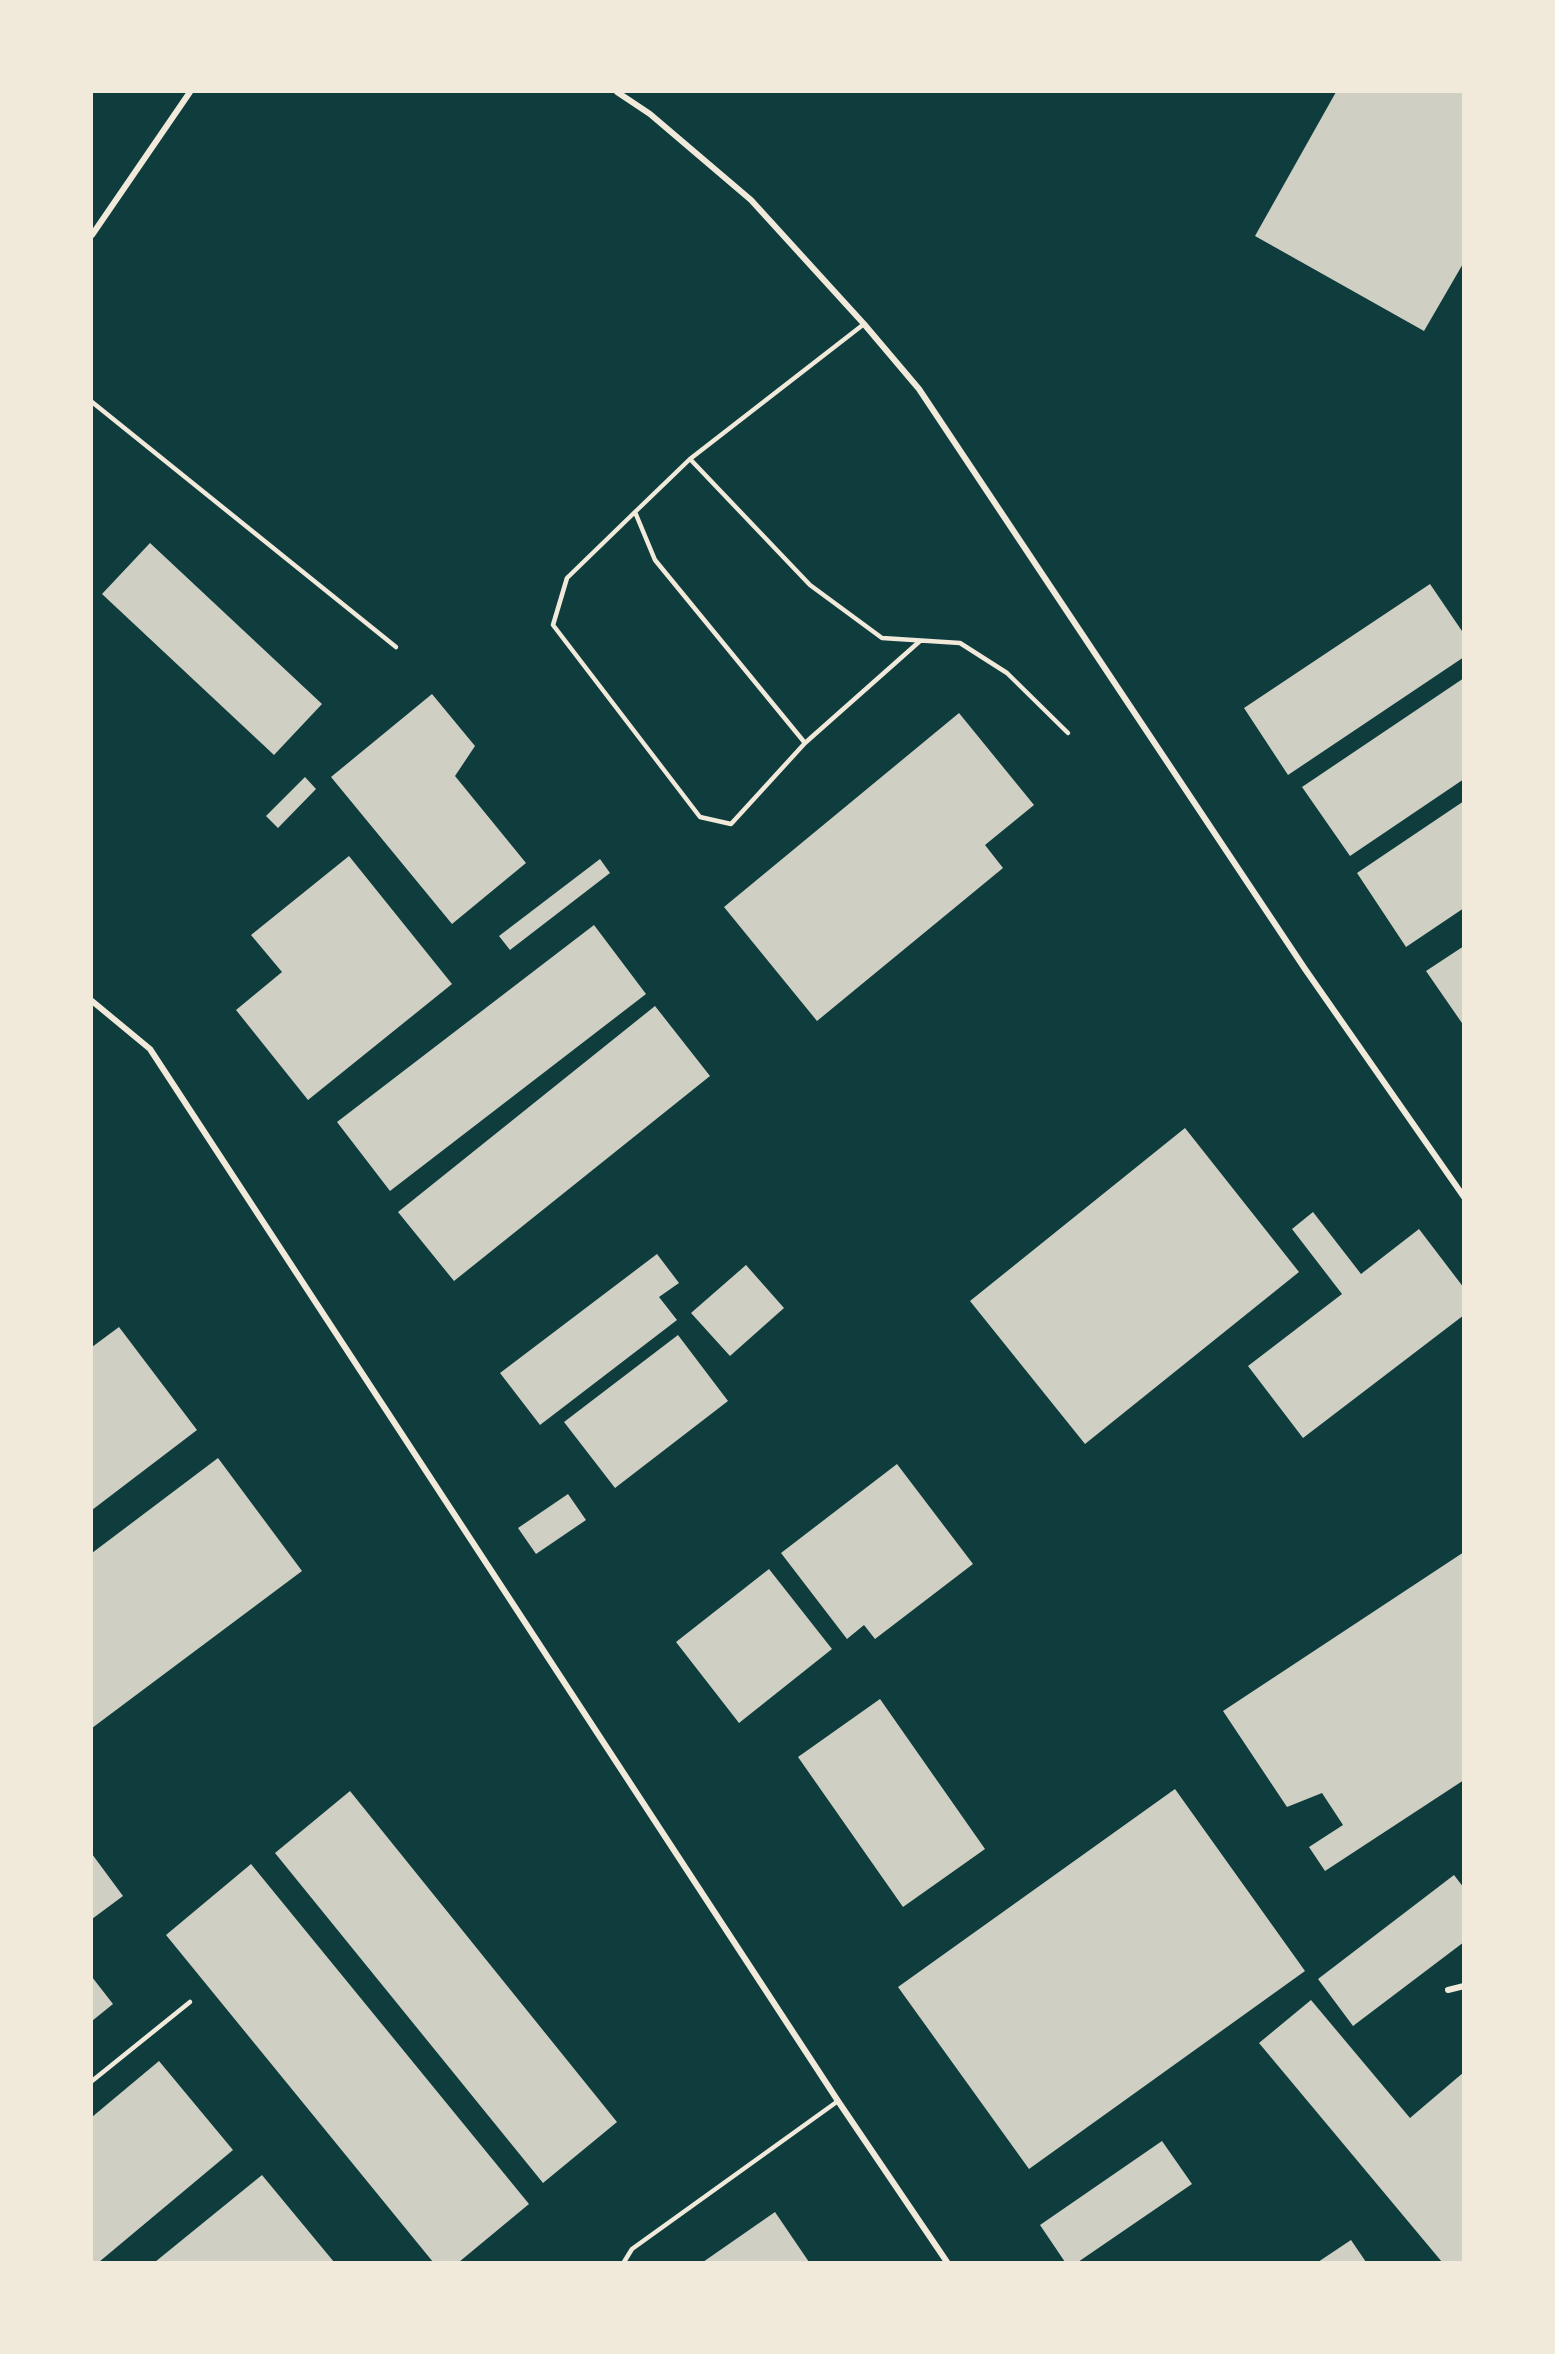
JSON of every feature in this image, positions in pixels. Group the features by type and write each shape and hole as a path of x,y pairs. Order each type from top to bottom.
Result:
{"street":[{"path":"92,236 190,92"},
{"path":"617,92 650,114 751,200 864,324 919,389 1299,960 1464,1197"},
{"path":"92,1001 150,1049 838,2101 947,2262"},
{"path":"1448,1990 1464,1986"}],"lane":[{"path":"864,324 690,459 635,512 567,578 553,625 700,817 730,824 805,743 920,641"},
{"path":"92,402 396,647"},
{"path":"690,459 810,585 882,638 960,643 1007,673 1068,733"},
{"path":"635,512 655,560 805,743"},
{"path":"92,2081 190,2002"},
{"path":"624,2262 632,2249 838,2101"}],"building":[{"path":"1336,92 1464,92 1464,262 1424,331 1255,236"},
{"path":"150,543 322,704 274,755 102,594"},
{"path":"1430,584 1464,634 1464,657 1288,775 1244,708"},
{"path":"1464,678 1464,779 1350,856 1302,787"},
{"path":"432,694 475,746 455,776 526,863 452,924 331,777"},
{"path":"959,713 1034,805 985,845 1003,868 817,1021 724,907"},
{"path":"305,777 316,789 278,828 266,816"},
{"path":"1464,801 1464,908 1406,947 1357,873"},
{"path":"349,856 452,984 308,1100 236,1010 282,972 251,935"},
{"path":"600,859 610,873 510,950 499,936"},
{"path":"594,925 646,994 390,1191 337,1122"},
{"path":"1464,946 1464,1026 1426,971"},
{"path":"655,1006 710,1076 454,1281 398,1212"},
{"path":"1185,1128 1299,1272 1085,1444 970,1301"},
{"path":"1313,1212 1361,1274 1419,1229 1464,1288 1464,1315 1303,1438 1248,1366 1342,1294 1292,1229"},
{"path":"657,1254 679,1283 659,1297 677,1320 540,1425 500,1373"},
{"path":"746,1265 784,1308 730,1356 691,1313"},
{"path":"119,1327 197,1430 92,1510 92,1347"},
{"path":"678,1335 728,1401 615,1488 564,1422"},
{"path":"218,1458 302,1571 92,1728 92,1553"},
{"path":"897,1464 973,1564 875,1639 864,1625 847,1639 781,1553"},
{"path":"568,1494 586,1520 536,1554 518,1528"},
{"path":"1464,1552 1464,1780 1325,1871 1309,1847 1343,1825 1322,1793 1287,1807 1223,1711"},
{"path":"769,1569 832,1649 739,1723 676,1642"},
{"path":"880,1699 985,1849 903,1907 798,1757"},
{"path":"1175,1789 1305,1971 1029,2169 898,1987"},
{"path":"350,1791 617,2122 543,2183 275,1853"},
{"path":"92,1854 123,1896 92,1919"},
{"path":"251,1864 529,2204 459,2262 433,2262 166,1935"},
{"path":"1454,1875 1464,1888 1464,1942 1353,2026 1318,1979"},
{"path":"92,1977 113,2004 92,2021"},
{"path":"1311,2000 1410,2118 1464,2072 1464,2262 1442,2262 1259,2043"},
{"path":"159,2061 233,2150 99,2262 92,2262 92,2117"},
{"path":"1162,2141 1192,2184 1078,2262 1065,2262 1040,2225"},
{"path":"262,2175 334,2262 155,2262"},
{"path":"775,2212 809,2262 703,2262"},
{"path":"1351,2240 1366,2262 1318,2262"}]}
